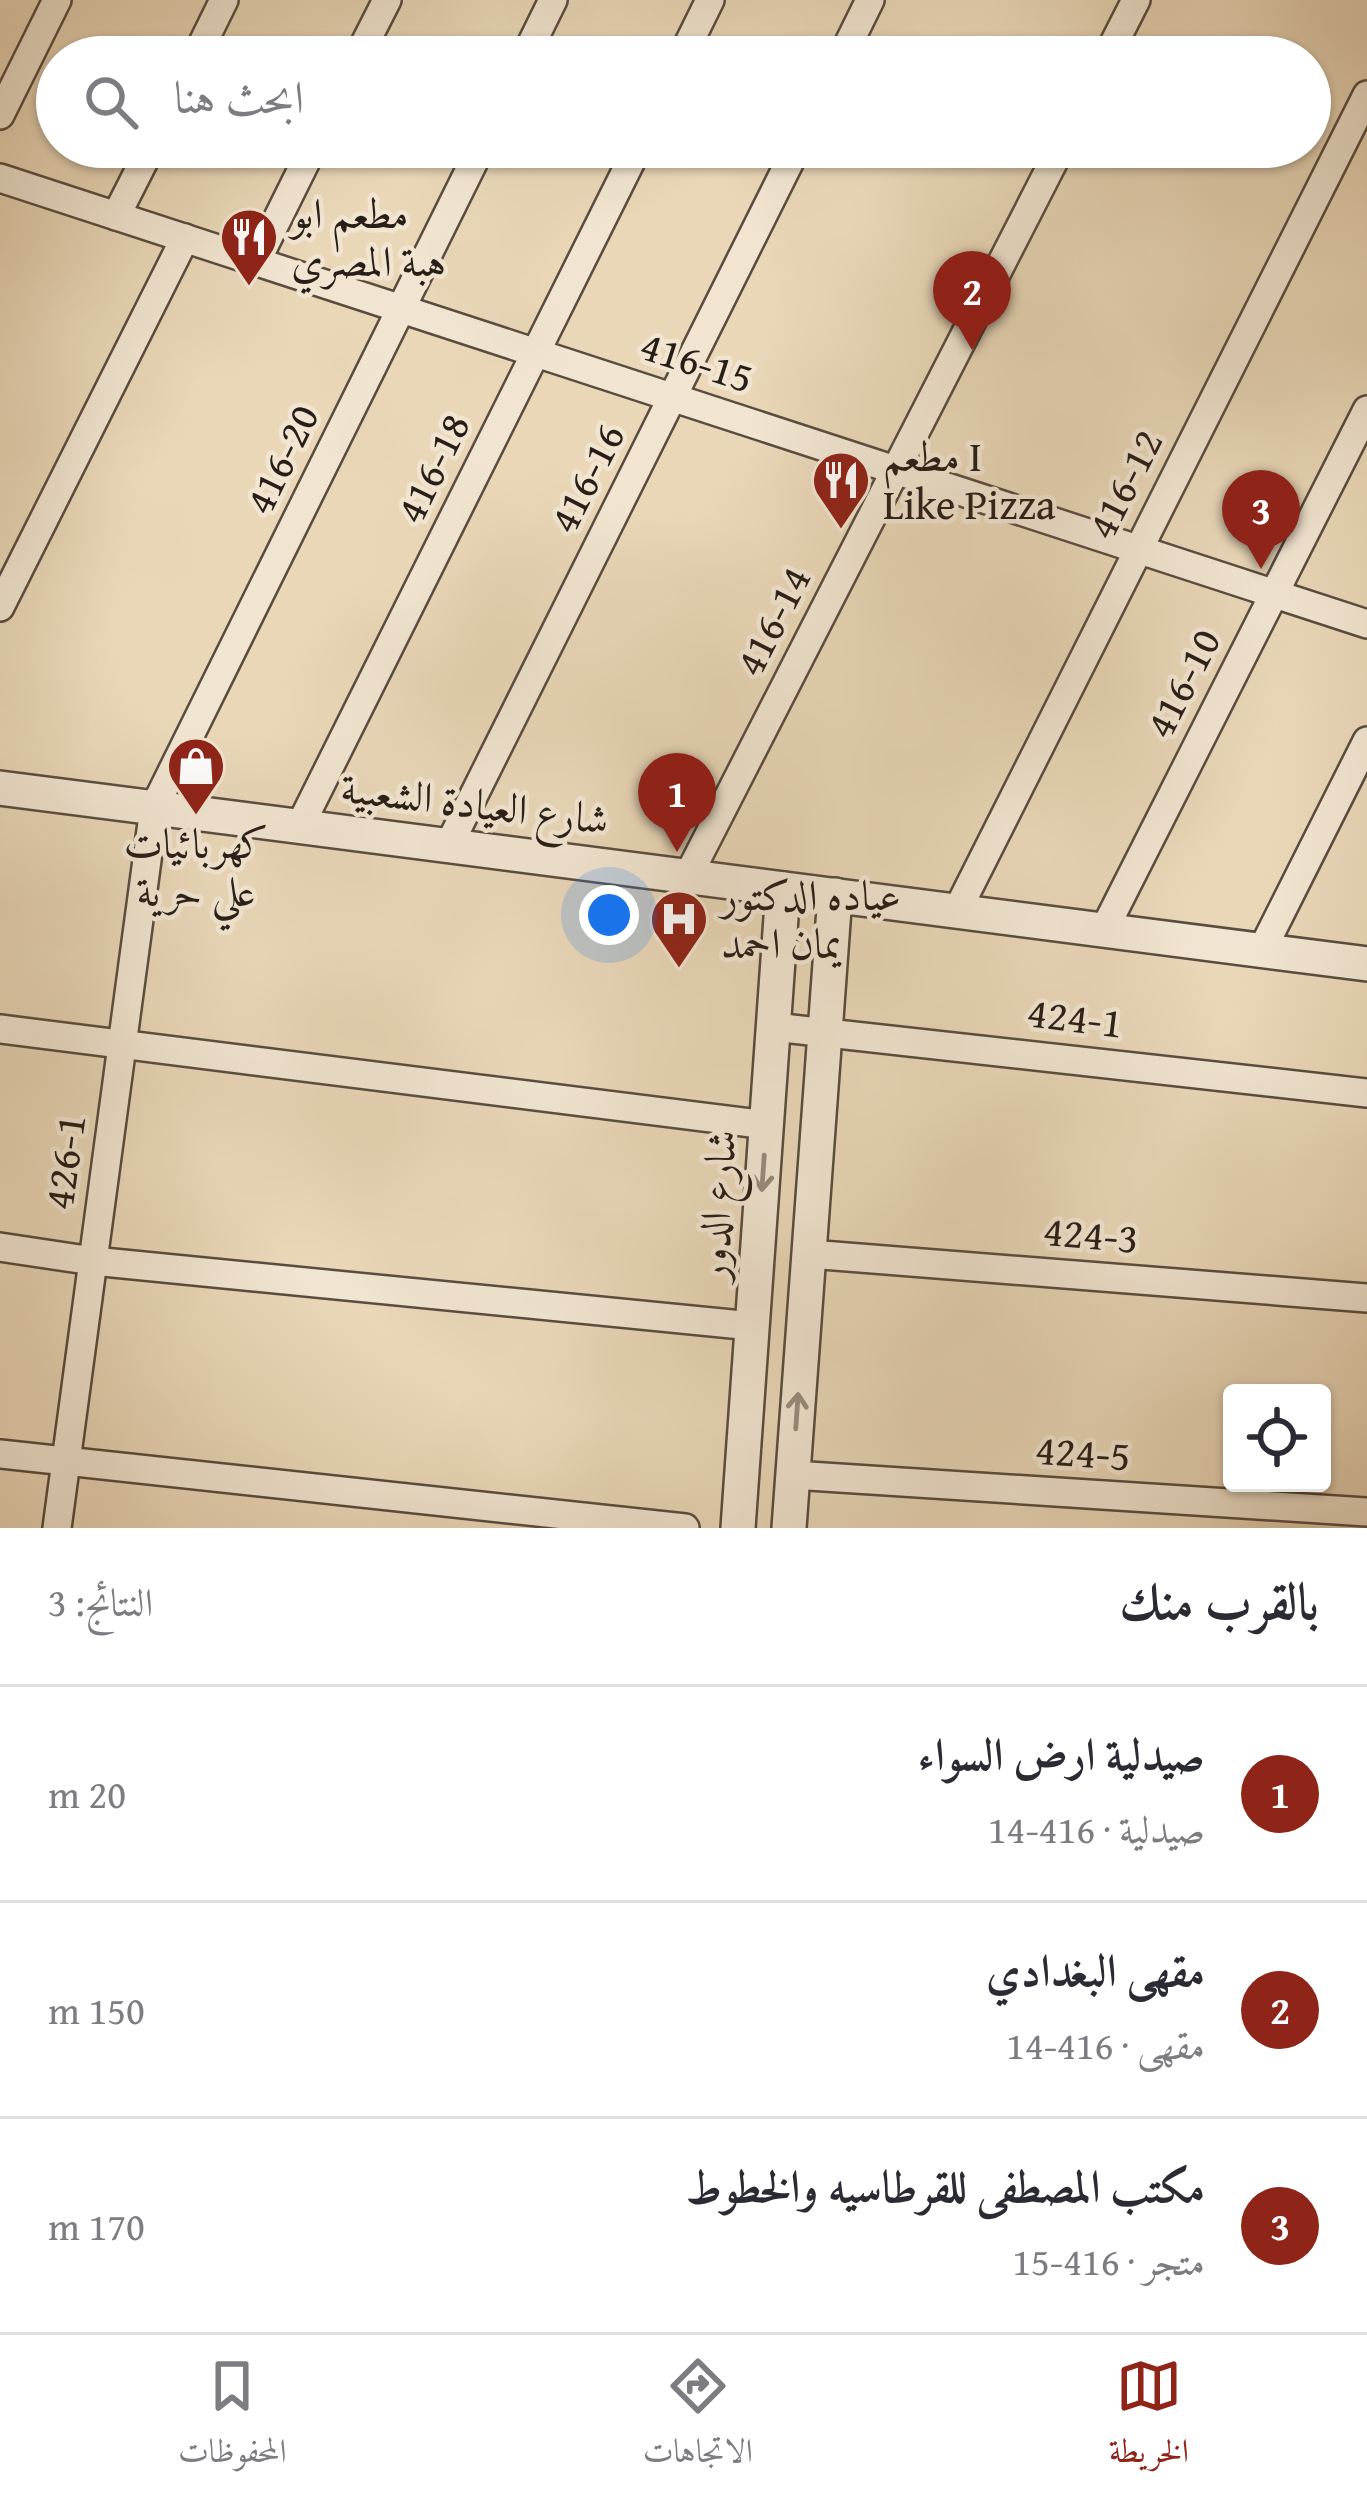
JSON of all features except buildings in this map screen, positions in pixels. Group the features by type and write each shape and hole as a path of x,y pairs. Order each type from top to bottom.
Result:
{"street":[{"path":"39,36 57,0"},
{"path":"206,36 224,0"},
{"path":"369,36 387,0"},
{"path":"536,36 554,0"},
{"path":"692,36 710,0"},
{"path":"852,36 870,0"},
{"path":"1118,36 1136,0"},
{"path":"0,115 36,42"},
{"name":"416-12","path":"1331,166 1367,95"},
{"path":"116,216 140,168"},
{"path":"256,262 303,168"},
{"name":"416-20","path":"154,808 471,168"},
{"name":"416-18","path":"300,826 628,168"},
{"name":"416-16","path":"448,845 787,168"},
{"name":"416-14","path":"688,876 1050,168"},
{"name":"416-12","path":"957,911 1330,168"},
{"name":"416-15","path":"0,178 1367,624"},
{"path":"0,607 184,238"},
{"name":"416-10","path":"1104,930 1367,410"},
{"path":"1262,950 1367,741"},
{"name":"شارع العيادة الشعبية","path":"0,788 1367,964"},
{"name":"426-1","path":"57,1528 154,808"},
{"name":"شارع الدور","path":"738,1528 783,889"},
{"path":"789,1528 835,895"},
{"name":"424-1","path":"774,1027 1367,1093"},
{"path":"0,1029 767,1125"},
{"path":"0,1247 93,1261 752,1326"},
{"name":"424-3","path":"809,1253 1367,1298"},
{"path":"0,1454 685,1528"},
{"name":"424-5","path":"793,1475 1367,1512"}],"place":[{"name":"مطعم ابو هبة المصري","path":"249,288"},
{"name":"مقهى البغدادي","path":"972,350"},
{"name":"مطعم I Like Pizza","path":"841,531"},
{"name":"مكتب المصطفى للقرطاسيه والخطوط","path":"1261,569"},
{"name":"كهربائيات علي حرية","path":"196,817"},
{"name":"صيدلية ارض السواء","path":"677,852"},
{"name":"عياده الدكتور يمان احمد","path":"679,970"}]}
